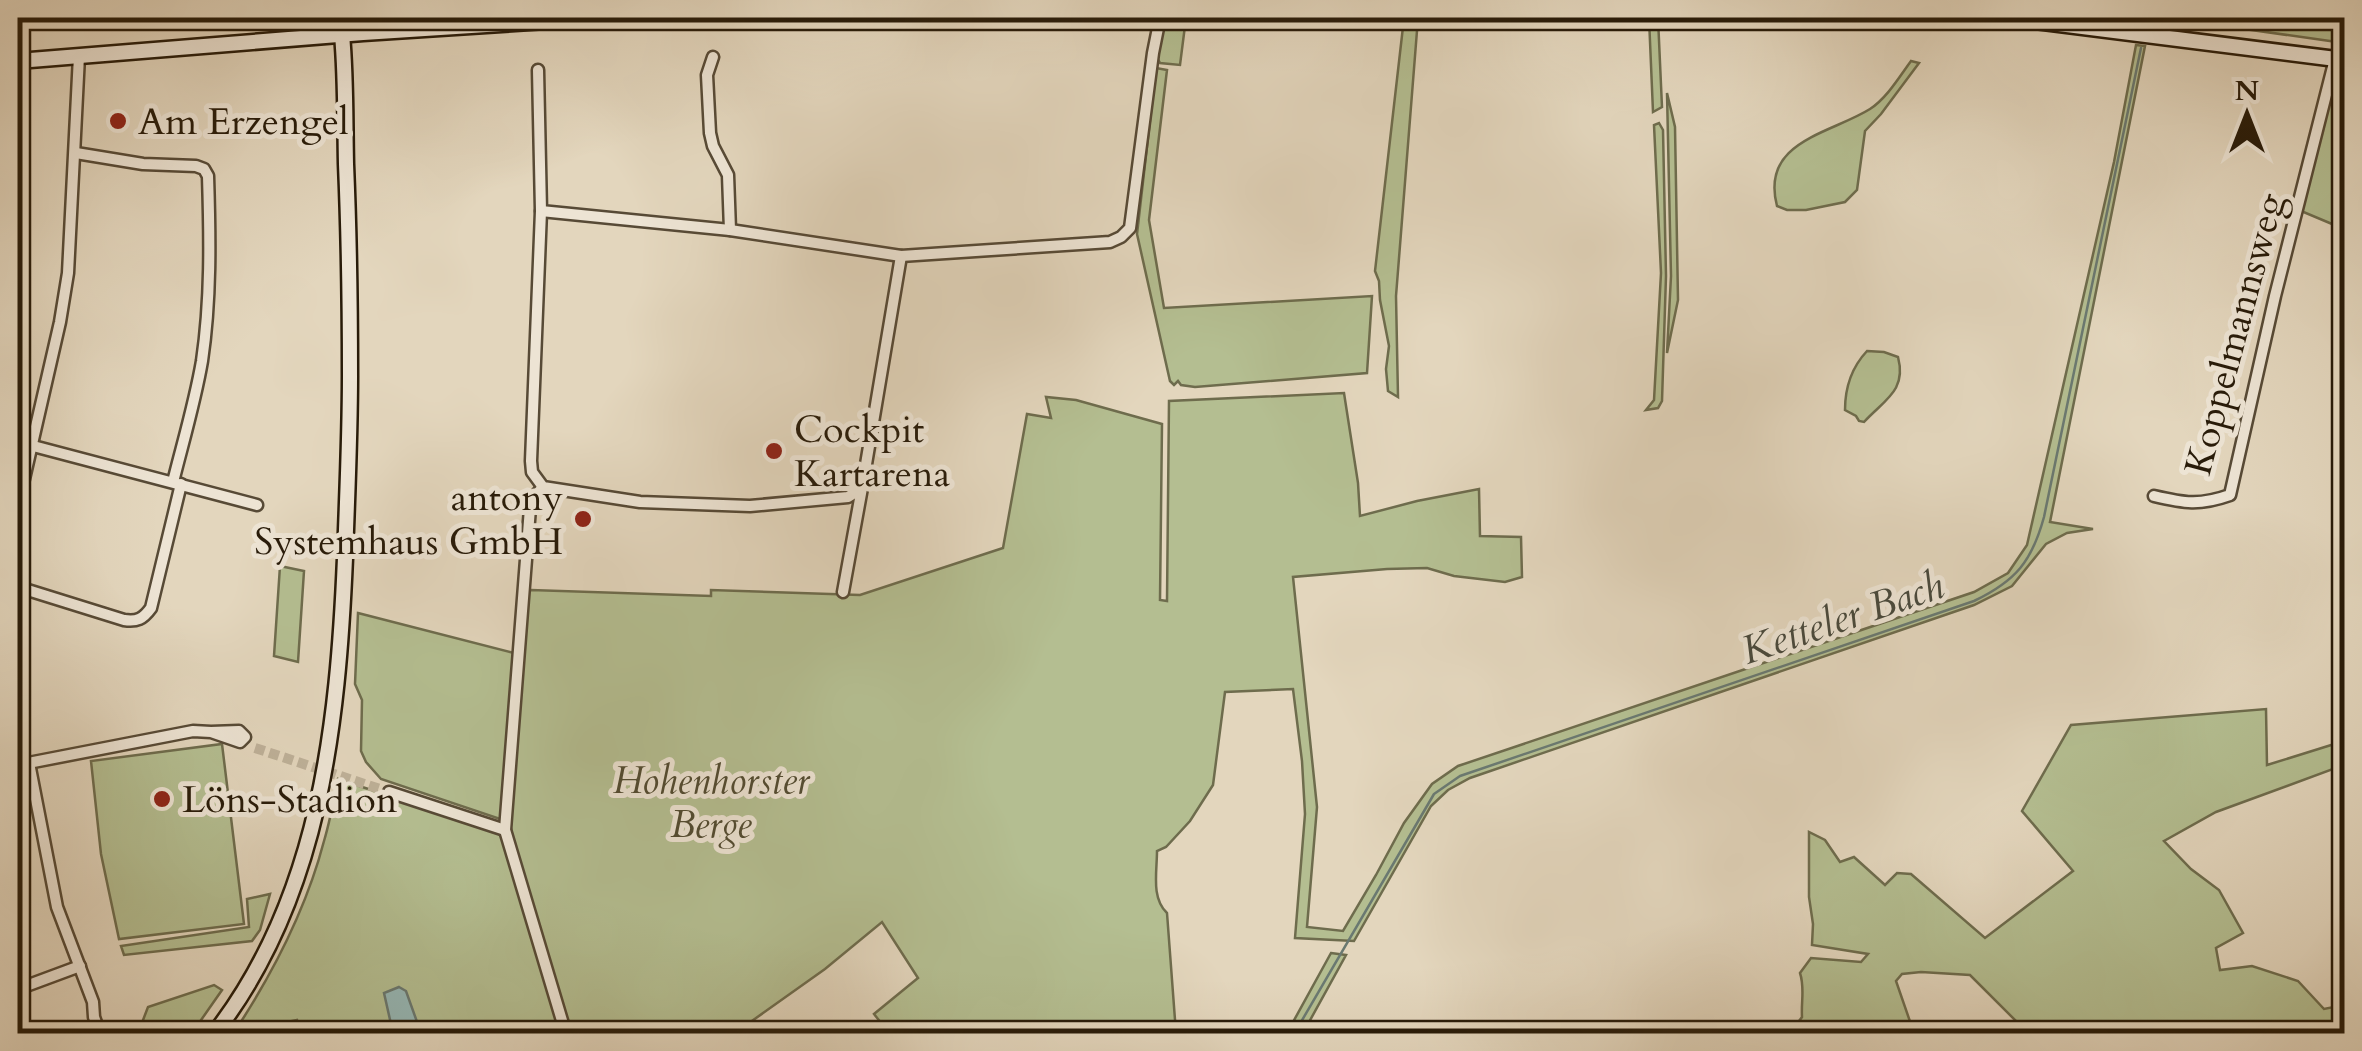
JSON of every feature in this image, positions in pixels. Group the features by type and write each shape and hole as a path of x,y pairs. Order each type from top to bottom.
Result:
{"main road":[{"path":"18,61 593,18"},
{"path":"2011,18 2340,60"},
{"path":"214,1034 262,960 294,887 322,795 330,743 343,599 350,440 350,232 342,34"}],"street":[{"path":"340,18 342,34"},
{"path":"542,211 730,230 901,256 1110,242 1130,228 1160,18"},
{"path":"18,505 57,338 68,272 79,56"},
{"path":"713,57 707,76 710,131 728,175 730,230"},
{"name":"Koppelmannsweg","path":"2154,496 2189,504 2230,495 2275,296 2340,60"},
{"path":"538,70 542,211 531,461 532,472 543,487 640,502 750,506 848,498 862,488"},
{"path":"18,587 124,620 144,618 151,608 196,393 206,326 208,176 204,170 76,154"},
{"path":"843,592 901,256"},
{"path":"18,442 257,505"},
{"path":"543,487 530,508 506,830 566,1034"},
{"path":"100,1034 93,1002 56,907 23,764 192,731 239,732 245,737 240,742 255,748"},
{"path":"389,792 506,830"},
{"path":"18,987 80,966"}],"green space":[{"path":"232,18 318,18 312,23 232,29"},
{"path":"1166,18 1186,18 1180,65 1160,63 1157,58"},
{"path":"1404,18 1418,18 1396,296 1398,397 1388,391 1389,346 1375,271"},
{"path":"1649,18 1658,18 1662,107 1653,112"},
{"path":"2212,18 2344,18 2344,43 2209,24"},
{"name":"Hohenhorster Berge","path":"2136,45 2145,46 2050,522 2093,529 2067,533 2046,544 2012,586 1974,605 1470,778 1448,790 1431,806 1354,941 1295,938 1305,814 1293,689 1225,692 1213,785 1190,821 1166,847 1157,851 1157,892 1167,913 1176,1033 889,1033 874,1014 918,978 882,922 825,969 735,1033 569,1033 509,828 525,595 531,590 711,596 711,590 860,595 1003,548 1027,414 1051,418 1046,397 1076,400 1162,424 1160,600 1167,601 1169,401 1344,393 1360,516 1479,489 1480,536 1521,537 1522,577 1505,582 1454,576 1427,568 1293,577 1317,807 1307,927 1343,931 1404,823 1432,784 1458,766 1974,592 2008,573 2027,545 2114,162"},
{"path":"1911,61 1919,63 1865,131 1857,190 1845,202 1806,210 1777,206 1774,184 1788,153 1802,142 1870,109"},
{"path":"1156,68 1167,70 1149,220 1164,308 1372,296 1367,373 1195,387 1170,381 1137,234"},
{"path":"2332,80 2344,82 2344,229 2301,211"},
{"path":"1667,93 1675,127 1678,300 1667,353 1671,276"},
{"path":"1659,123 1663,130 1666,276 1662,401 1658,408 1646,410 1654,400 1661,273 1654,125"},
{"path":"1867,351 1898,357 1900,369 1892,394 1864,422 1845,410 1845,402 1853,371"},
{"path":"280,566 304,571 298,662 274,656"},
{"path":"358,613 514,653 503,820 381,779 366,762 361,751 362,700 355,684"},
{"path":"2266,709 2267,765 2344,741 2344,765 2216,812 2164,841 2219,890 2243,933 2216,948 2220,970 2252,966 2298,981 2324,1009 2344,1005 2344,1033 2028,1033 1970,975 1921,972 1902,974 1896,981 1914,1033 1790,1033 1802,1017 1800,973 1811,958 1861,962 1868,954 1812,945 1809,832 1825,840 1840,862 1854,857 1885,885 1897,873 1911,874 1985,938 2073,871 2022,811 2071,725"},
{"path":"222,744 244,924 119,939 101,854 91,761"},
{"path":"338,779 499,832 506,839 562,1033 301,1033 297,1020 258,1028 259,1033 233,1034 298,917 317,867"},
{"path":"270,894 260,930 252,941 124,955 121,946 249,927 247,899"},
{"path":"1331,953 1346,955 1303,1033 1287,1033"},
{"path":"214,985 222,990 192,1033 143,1033 140,1028 148,1007"}],"water":[{"path":"399,987 406,991 421,1033 393,1033 384,993"}],"waterway":[{"name":"Ketteler Bach","path":"1294,1034 1434,794 1460,776 1974,601 2001,586 2020,568 2034,546 2044,517 2141,48"}],"tunnel":[{"path":"255,748 389,792"}],"place":[{"name":"Am Erzengel","path":"118,121"},
{"name":"Cockpit Kartarena","path":"774,451"},
{"name":"antony Systemhaus GmbH","path":"583,519"},
{"name":"Löns-Stadion","path":"162,799"}]}
